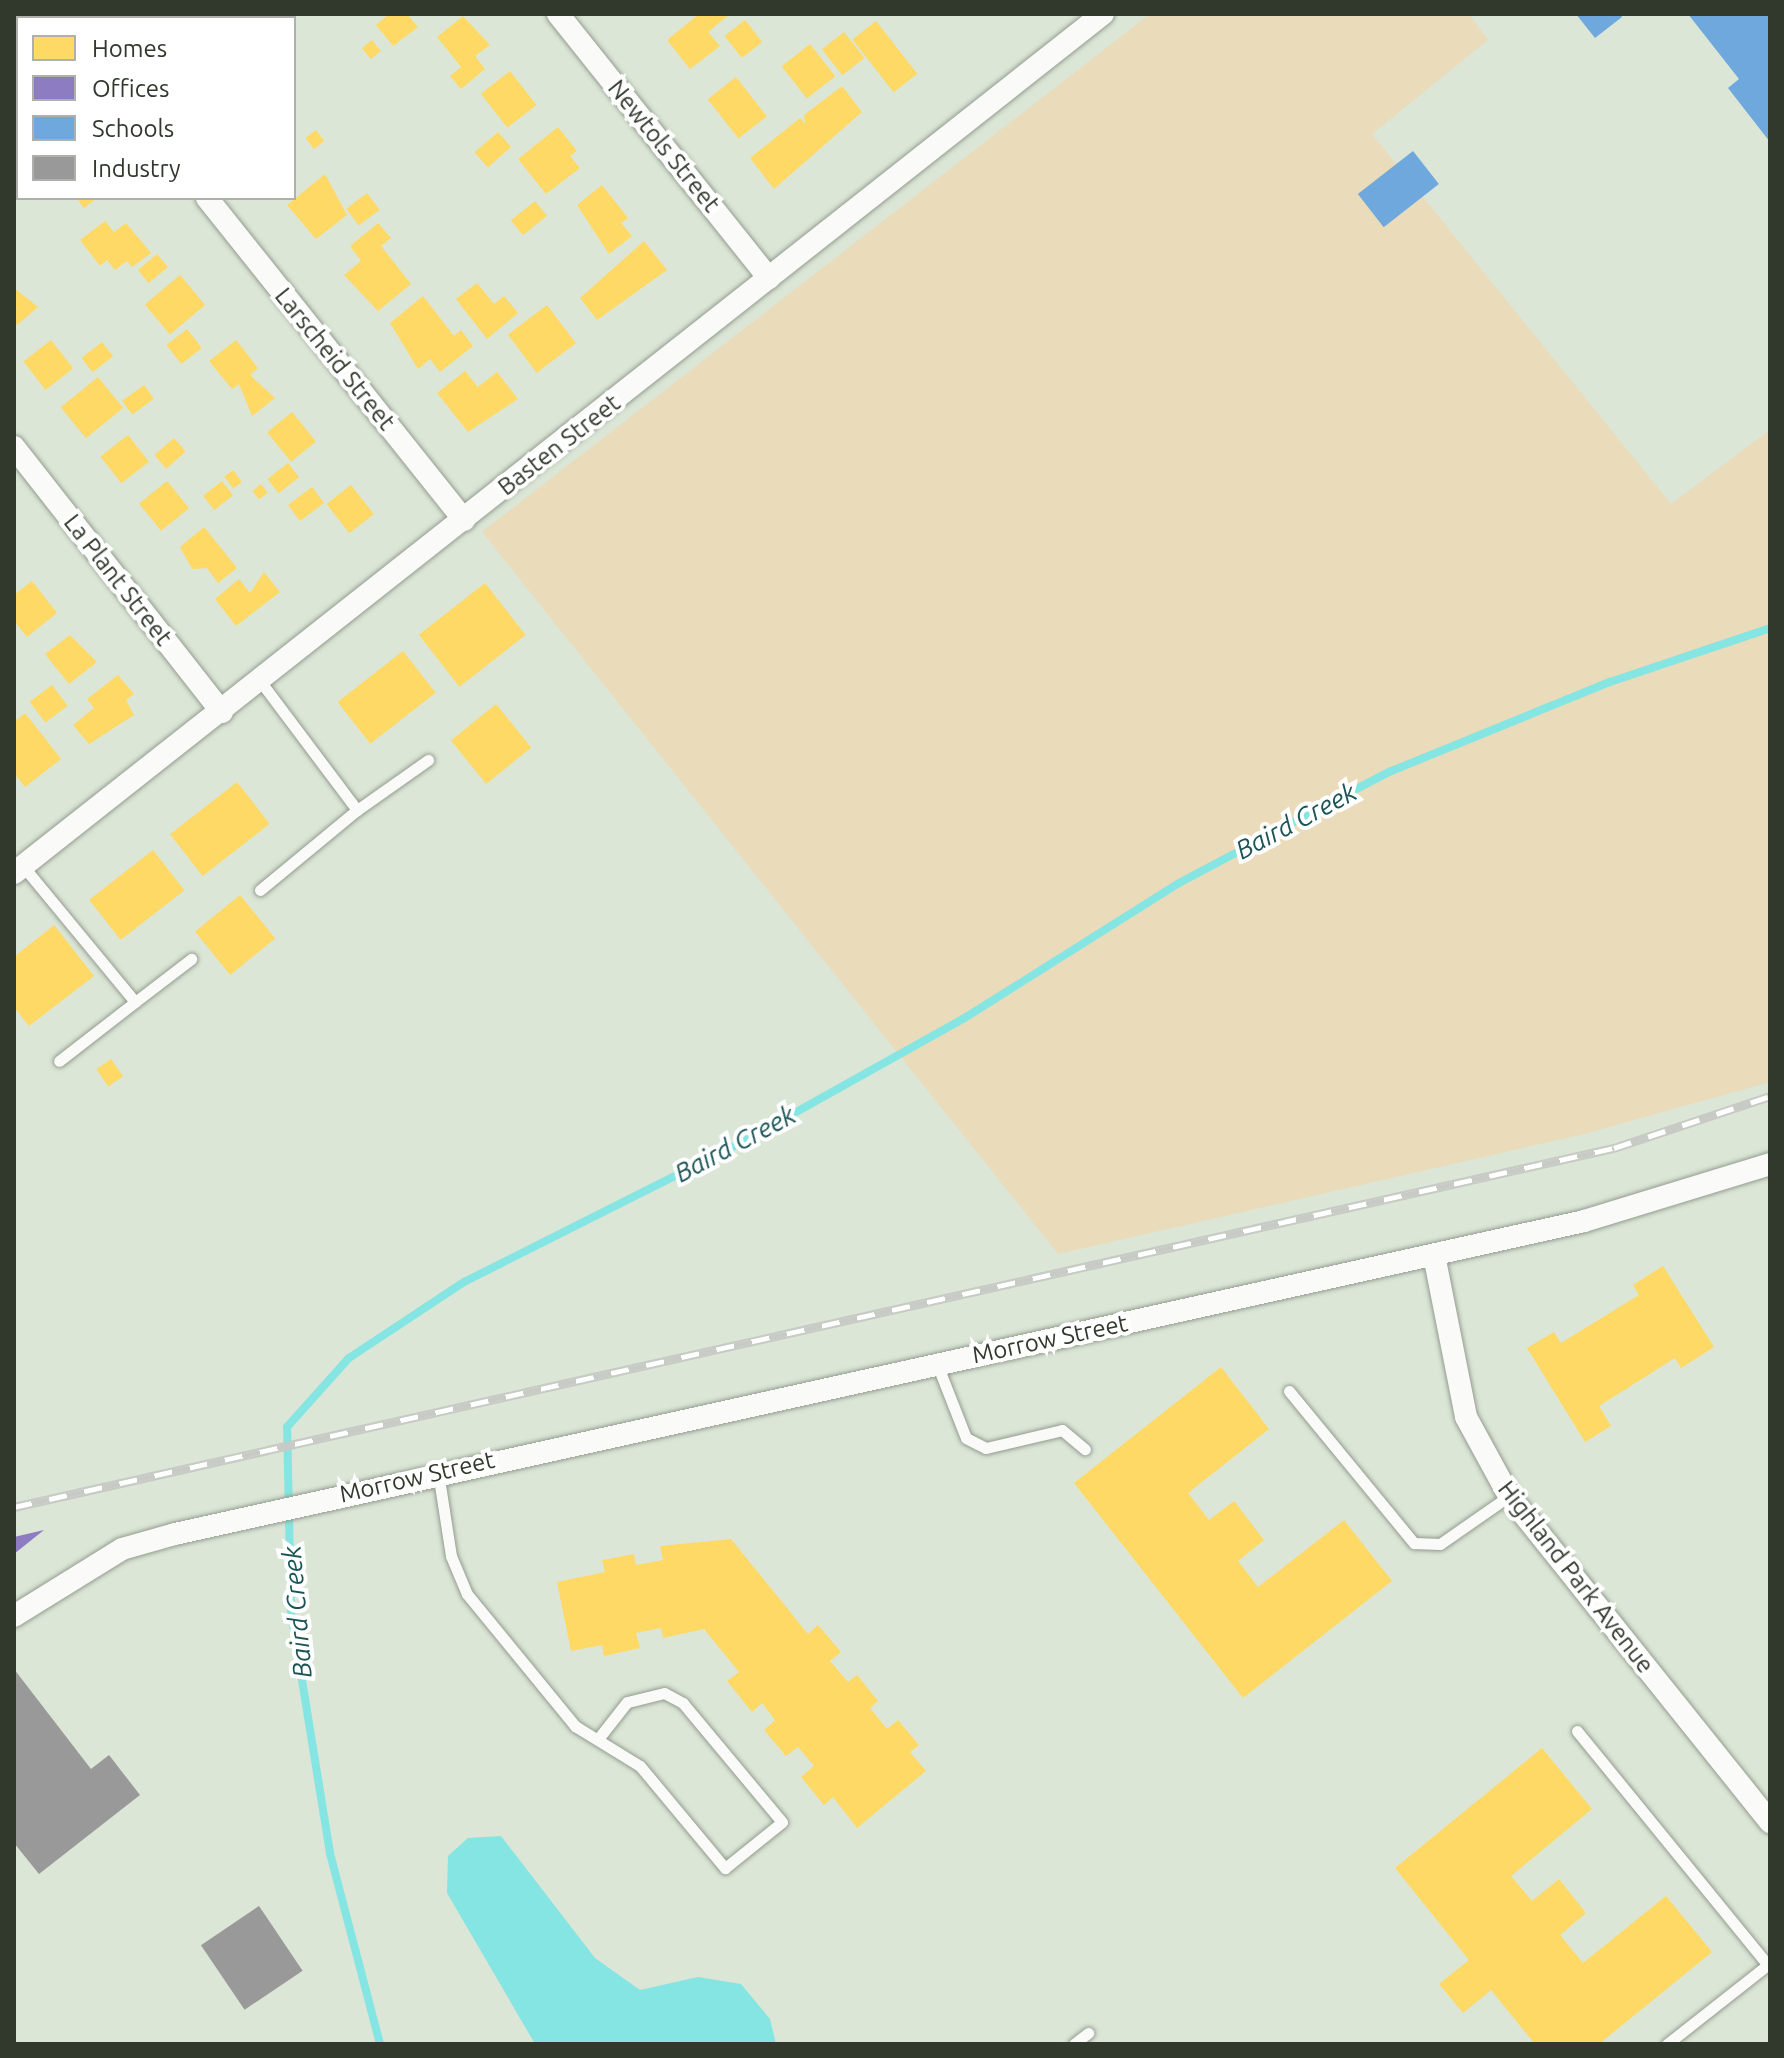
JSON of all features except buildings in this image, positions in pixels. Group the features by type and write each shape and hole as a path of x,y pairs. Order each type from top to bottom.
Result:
{"street":[{"name":"Newtols Street","path":"558,14 769,278"},
{"name":"Basten Street","path":"18,870 1103,14"},
{"name":"Larscheid Street","path":"209,200 464,520"},
{"name":"La Plant Street","path":"14,447 222,712"},
{"name":"Morrow Street","path":"14,1616 122,1549 438,1471 1584,1221 1770,1164"},
{"name":"Highland Park Avenue","path":"1434,1255 1466,1417 1509,1496 1770,1822"}],"lane":[{"path":"260,681 357,810"},
{"path":"260,890 357,810 428,760"},
{"path":"18,870 135,1002"},
{"path":"59,1061 191,959"},
{"path":"937,1363 966,1438 986,1448 1062,1430 1085,1449"},
{"path":"1289,1391 1414,1543 1440,1544 1509,1496"},
{"path":"438,1471 451,1556 467,1594 575,1726 640,1766 725,1868 782,1822 683,1703 664,1693 627,1702 598,1739"},
{"path":"1577,1731 1769,1964 1667,2044"},
{"path":"1074,2044 1088,2033"}],"shaded area":[{"path":"1150,14 1469,14 1488,40 1372,134 1671,504 1770,430 1770,1082 1584,1134 1058,1254 482,532"}],"water":[{"path":"501,1836 595,1958 640,1990 698,1977 741,1984 770,2019 776,2044 535,2044 447,1893 448,1856 468,1838"}],"waterway":[{"name":"Baird Creek","path":"380,2044 330,1853 291,1612 287,1427 349,1358 464,1282 748,1139 963,1019 1179,883 1389,772 1610,682 1770,628"}],"railway":[{"path":"14,1507 1614,1148 1770,1096"}]}
